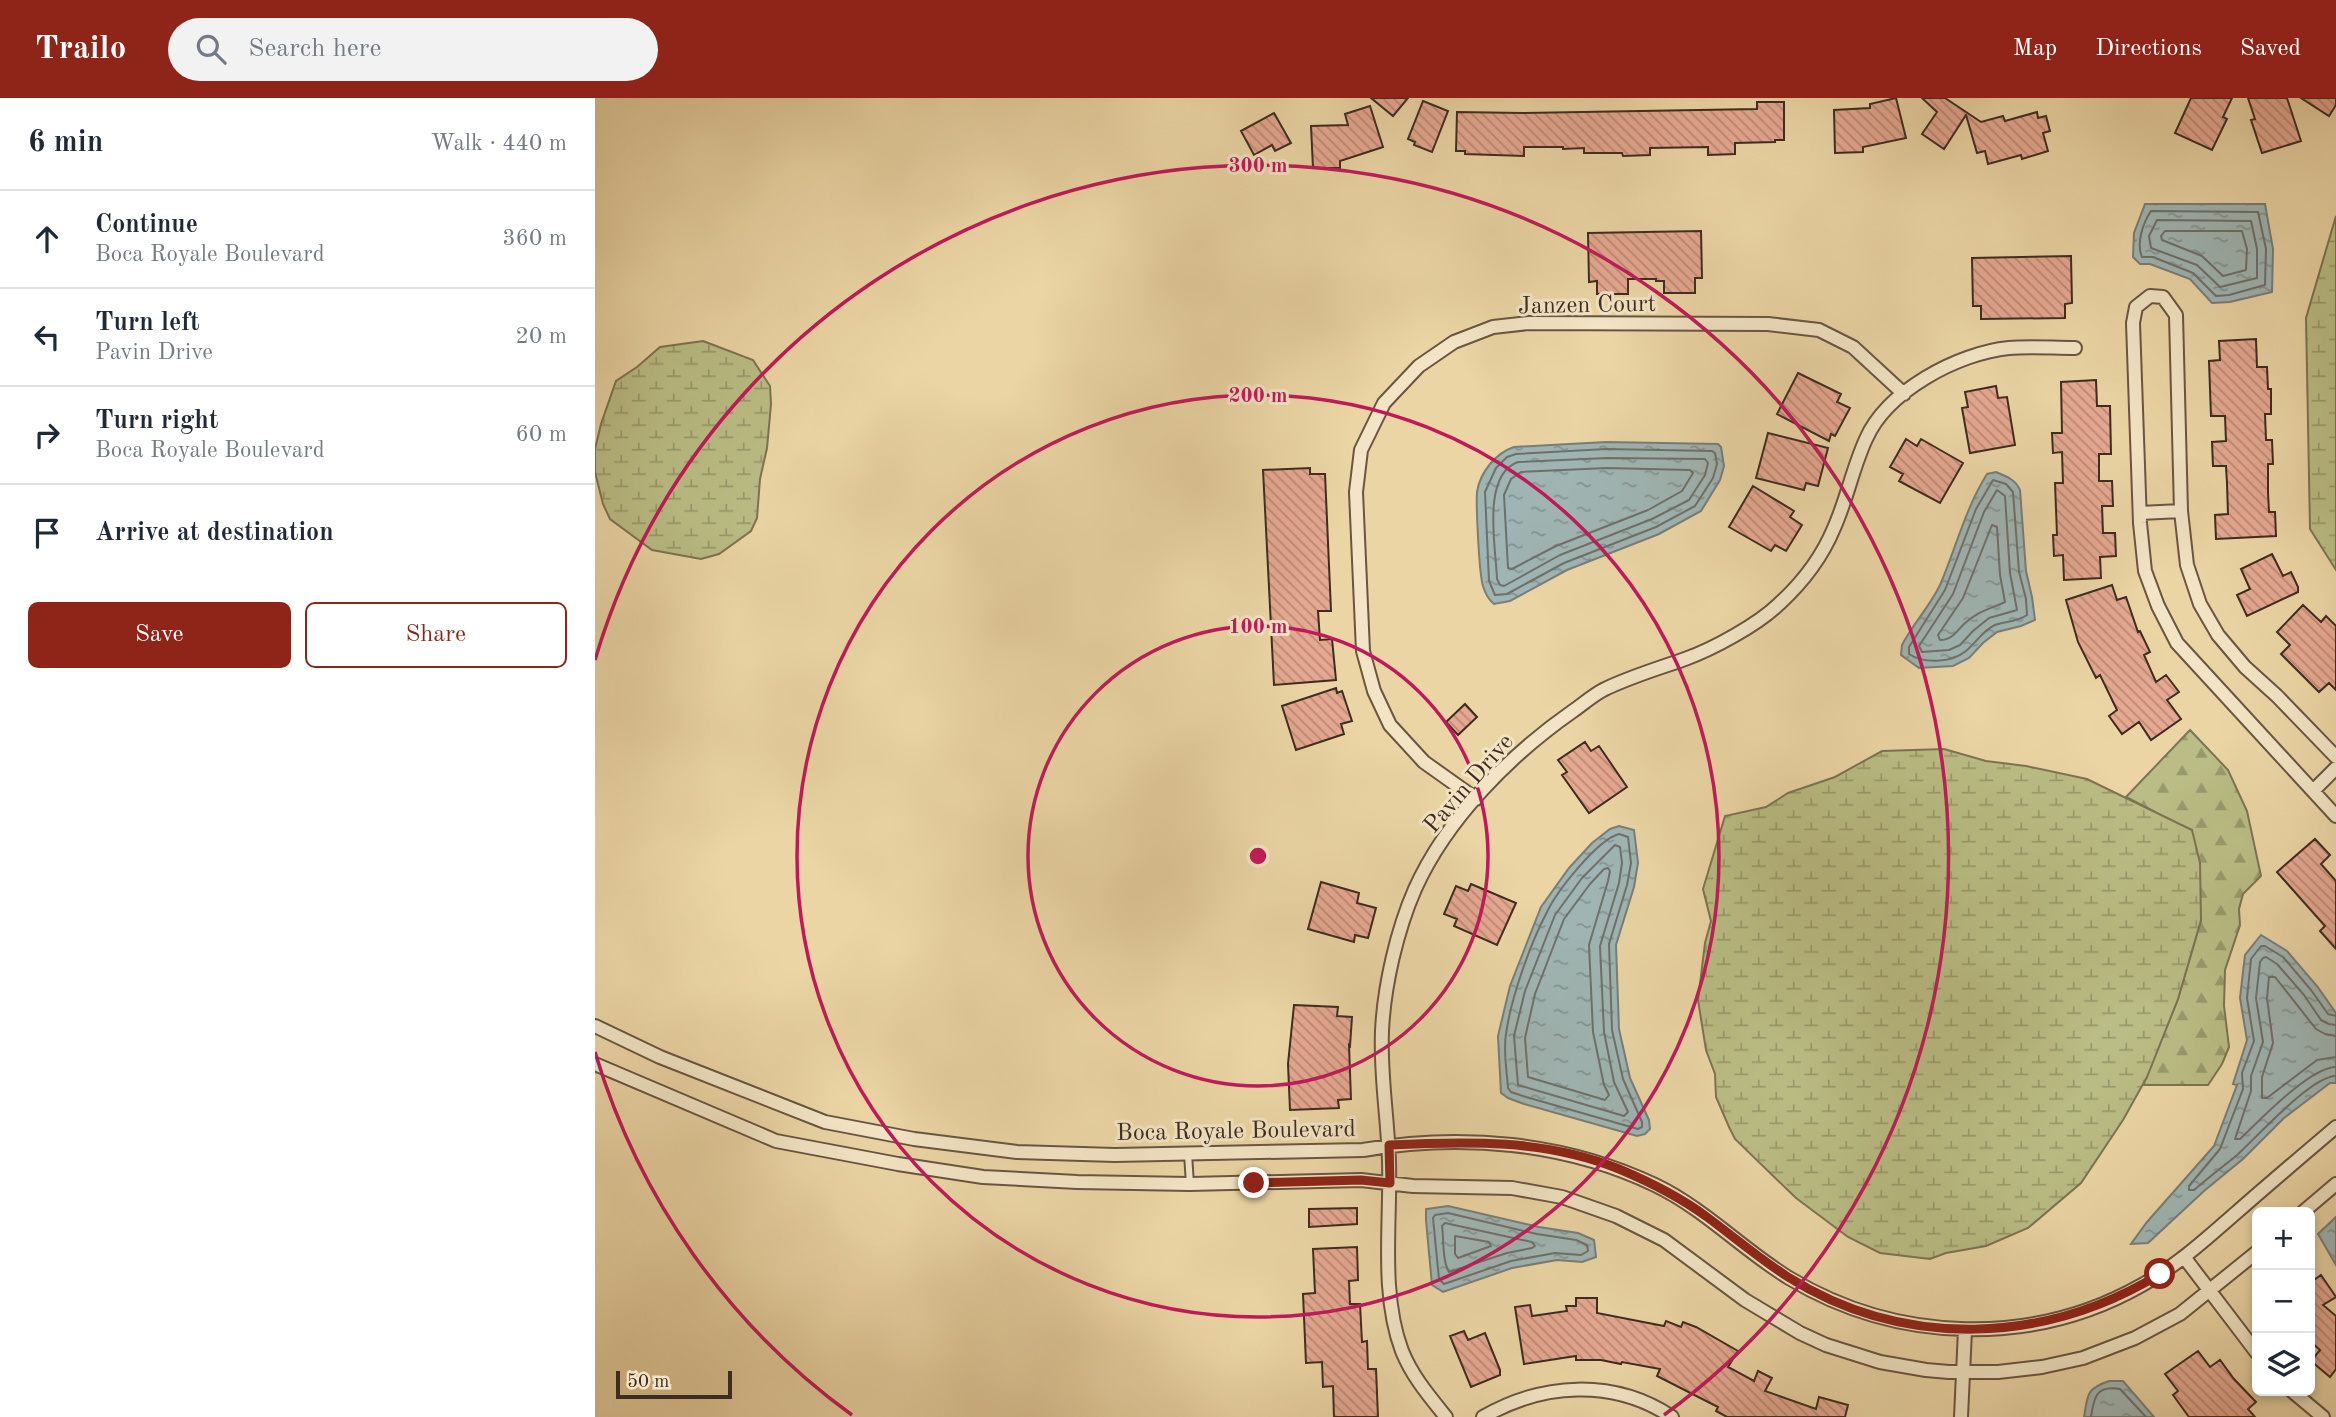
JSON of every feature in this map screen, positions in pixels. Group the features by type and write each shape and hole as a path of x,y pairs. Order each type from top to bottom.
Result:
{"street":[{"path":"2336,757 2277,695 2245,667 2218,635 2200,604 2187,565 2181,511 2176,315 2163,297 2150,296 2136,307 2133,323 2140,513 2145,572 2158,606 2177,643 2336,816"},
{"name":"Janzen Court","path":"1476,799 1424,762 1390,725 1374,691 1363,651 1356,492 1361,450 1384,403 1419,366 1454,342 1493,327 1517,324 1768,324 1819,330 1853,347 1904,394"},
{"name":"Pavin Drive","path":"1446,1417 1415,1376 1403,1353 1390,1294 1389,1145 1383,1083 1382,1031 1386,996 1399,936 1421,878 1444,837 1516,754 1602,691 1689,657 1732,636 1777,606 1807,575 1833,531 1867,437 1879,416 1904,394 1931,374 1962,359 2007,348 2074,348"},
{"path":"2140,513 2181,511"},
{"path":"2313,791 2336,768"},
{"name":"Boca Royale Boulevard","path":"595,1026 660,1057 825,1122 914,1139 1017,1152 1115,1155 1363,1150 1389,1145 1469,1142 1547,1149 1592,1160 1649,1182 1687,1203 1770,1265 1811,1290 1865,1312 1896,1321 1965,1330 2007,1329 2032,1324 2101,1305 2142,1285 2184,1257 2336,1126"},
{"name":"Boca Royale Boulevard","path":"595,1064 776,1141 983,1177 1190,1184 1361,1180 1413,1186 1512,1188 1551,1195 1590,1205 1616,1216 1678,1249 1745,1300 1800,1333 1880,1362 1926,1370 1963,1373 2019,1370 2083,1358 2180,1314 2252,1256"},
{"path":"2309,1207 2336,1184"},
{"path":"2184,1257 2252,1347"},
{"path":"1961,1417 1965,1330"},
{"path":"1483,1417 1511,1402 1534,1394 1565,1390 1618,1394 1643,1402 1672,1417"},
{"path":"2298,1396 2323,1417"}],"lane":[{"path":"1188,1153 1190,1184"}],"green space":[{"path":"2336,216 2336,570 2310,529 2306,318"},
{"path":"703,341 753,360 770,386 771,404 757,518 751,531 719,554 701,559 652,550 610,519 603,504 595,472 595,449 616,381 660,347"},
{"path":"2190,730 2228,770 2247,811 2261,876 2243,894 2239,909 2240,925 2225,970 2224,1006 2229,1047 2222,1064 2208,1085 2143,1085 2178,999 2201,920 2155,812 2126,797"},
{"path":"1944,749 1986,761 2087,779 2192,830 2200,863 2201,920 2178,999 2147,1077 2123,1120 2081,1183 2028,1228 1986,1246 1946,1253 1930,1259 1880,1253 1848,1237 1796,1198 1735,1139 1716,1097 1715,1074 1706,1050 1698,1000 1705,943 1711,921 1703,889 1725,816 1766,807 1788,793 1835,777 1882,751"}],"water":[{"path":"2145,204 2265,204 2273,249 2272,292 2230,302 2212,303 2190,279 2150,264 2140,264 2133,257 2134,233"},
{"path":"1606,442 1718,444 1721,447 1724,466 1720,480 1701,511 1659,534 1567,570 1510,601 1494,604 1483,586 1479,554 1477,492 1485,471 1501,454 1514,447"},
{"path":"1996,472 2013,481 2020,490 2026,571 2035,620 1997,632 1969,658 1953,666 1919,668 1901,655 1902,645 1940,585 1979,487 1987,474"},
{"path":"1619,826 1634,830 1638,863 1634,887 1616,945 1619,1029 1630,1078 1649,1120 1650,1129 1637,1136 1524,1104 1501,1093 1498,1036 1510,986 1541,907 1569,868 1592,843 1610,829"},
{"path":"2261,935 2287,951 2336,1013 2336,1083 2330,1083 2284,1118 2243,1159 2148,1243 2131,1244 2214,1146 2237,1085 2233,1084 2247,1040 2240,998 2245,955"},
{"path":"1448,1206 1578,1233 1594,1240 1596,1257 1582,1262 1557,1260 1512,1268 1443,1292 1432,1285 1426,1209"},
{"path":"2336,1217 2336,1265 2318,1234"},
{"path":"2109,1381 2123,1381 2154,1417 2084,1417 2089,1393"}],"building":[{"path":"1371,98 1408,98 1393,116"},
{"path":"1896,98 1906,138 1863,147 1863,152 1835,153 1834,110 1870,108 1870,104"},
{"path":"1922,98 1945,98 1981,122 2003,116 2005,121 2037,112 2038,118 2046,116 2050,131 2043,133 2048,151 2022,159 2021,155 1988,164 1985,151 1977,153 1966,115 1944,149 1922,134 1937,112"},
{"path":"2191,98 2232,98 2223,117 2227,119 2212,150 2175,133"},
{"path":"2248,98 2287,98 2301,141 2262,153 2251,120 2255,119"},
{"path":"2301,98 2336,98 2336,105 2329,116"},
{"path":"1423,101 1448,111 1432,152 1414,145 1415,142 1408,139"},
{"path":"1757,102 1784,102 1784,140 1735,143 1735,154 1708,155 1708,147 1650,148 1650,155 1623,156 1622,153 1584,153 1584,148 1563,147 1524,147 1524,156 1465,154 1465,151 1456,151 1457,112 1757,109"},
{"path":"1370,106 1383,147 1340,161 1340,168 1313,168 1311,126 1348,125 1345,114"},
{"path":"1274,113 1291,143 1275,151 1272,145 1254,155 1241,131"},
{"path":"1701,231 1702,278 1695,278 1695,293 1664,293 1664,281 1628,279 1628,294 1597,294 1597,281 1589,282 1588,233"},
{"path":"2071,256 2072,303 2065,304 2065,318 1981,319 1981,306 1973,306 1972,258"},
{"path":"2256,339 2257,367 2267,367 2268,389 2271,389 2271,414 2265,414 2266,440 2272,440 2273,464 2268,464 2269,512 2275,512 2276,536 2216,539 2215,515 2228,514 2227,483 2226,466 2213,466 2212,442 2226,441 2225,416 2211,416 2209,361 2220,360 2219,341"},
{"path":"1798,373 1841,394 1837,402 1850,408 1835,436 1831,434 1829,441 1777,414"},
{"path":"2096,380 2097,406 2110,406 2111,454 2099,454 2099,481 2112,481 2113,506 2102,506 2103,533 2115,533 2116,556 2100,557 2101,578 2064,580 2063,555 2054,556 2053,535 2057,535 2055,483 2063,483 2062,452 2053,453 2052,433 2062,433 2061,382"},
{"path":"1996,386 1998,398 2007,397 2015,445 1970,453 1962,408 1968,407 1965,392"},
{"path":"1768,433 1828,448 1818,486 1806,483 1804,490 1756,478"},
{"path":"1906,439 1917,446 1921,439 1963,463 1940,503 1899,481 1903,474 1890,467"},
{"path":"1310,468 1310,474 1325,474 1331,611 1318,611 1320,640 1332,639 1336,680 1274,685 1263,470"},
{"path":"1753,486 1794,511 1790,517 1802,525 1786,551 1775,545 1771,551 1729,527"},
{"path":"2272,554 2283,576 2291,572 2298,592 2247,616 2237,595 2250,589 2241,569"},
{"path":"2112,585 2117,600 2126,597 2138,632 2140,631 2150,652 2144,655 2156,682 2166,675 2179,692 2167,700 2181,719 2151,740 2139,722 2122,734 2109,716 2117,710 2100,675 2096,678 2078,642 2066,600"},
{"path":"2303,605 2321,622 2326,616 2336,626 2336,690 2329,683 2319,692 2281,654 2290,645 2277,632"},
{"path":"1336,688 1337,693 1342,691 1352,721 1341,724 1344,734 1296,750 1282,706"},
{"path":"1465,704 1477,717 1458,735 1446,722"},
{"path":"1585,742 1591,751 1599,746 1627,787 1589,813 1562,775 1567,772 1558,760"},
{"path":"2315,839 2330,855 2321,864 2336,881 2336,949 2320,931 2325,926 2277,872"},
{"path":"1321,882 1359,893 1357,903 1376,908 1368,938 1355,935 1354,942 1308,929"},
{"path":"1471,884 1516,903 1497,945 1454,926 1457,919 1444,914 1456,886 1468,891"},
{"path":"1294,1005 1338,1007 1337,1016 1352,1017 1349,1045 1351,1099 1338,1100 1339,1108 1290,1110 1288,1064"},
{"path":"1357,1208 1357,1224 1309,1227 1309,1209"},
{"path":"1357,1247 1358,1280 1349,1281 1350,1304 1360,1304 1362,1342 1367,1341 1368,1369 1376,1369 1378,1417 1334,1417 1333,1386 1323,1387 1322,1362 1306,1363 1303,1294 1315,1293 1313,1249"},
{"path":"2321,1275 2336,1297 2323,1305 2336,1316 2336,1369 2330,1377 2315,1364 2315,1356 2320,1350 2315,1346 2315,1279"},
{"path":"1576,1298 1597,1298 1597,1313 1664,1326 1666,1321 1681,1327 1683,1322 1696,1327 1738,1351 1728,1367 1754,1381 1758,1371 1772,1378 1765,1391 1816,1409 1819,1397 1848,1405 1845,1417 1727,1417 1716,1411 1718,1407 1657,1376 1660,1369 1622,1362 1576,1360 1576,1356 1524,1364 1515,1307 1530,1305 1532,1316 1567,1311 1566,1306 1576,1306"},
{"path":"1464,1331 1468,1340 1485,1333 1500,1375 1471,1387 1450,1336"},
{"path":"2198,1351 2210,1367 2220,1360 2256,1402 2248,1409 2255,1417 2189,1417 2173,1395 2178,1391 2165,1374"}],"route":[{"path":"1254,1183 1361,1180 1390,1183 1389,1145 1469,1142 1547,1149 1592,1160 1657,1186 1705,1215 1770,1265 1811,1290 1865,1312 1896,1321 1954,1329 2007,1329 2056,1319 2101,1305 2160,1274"}]}
